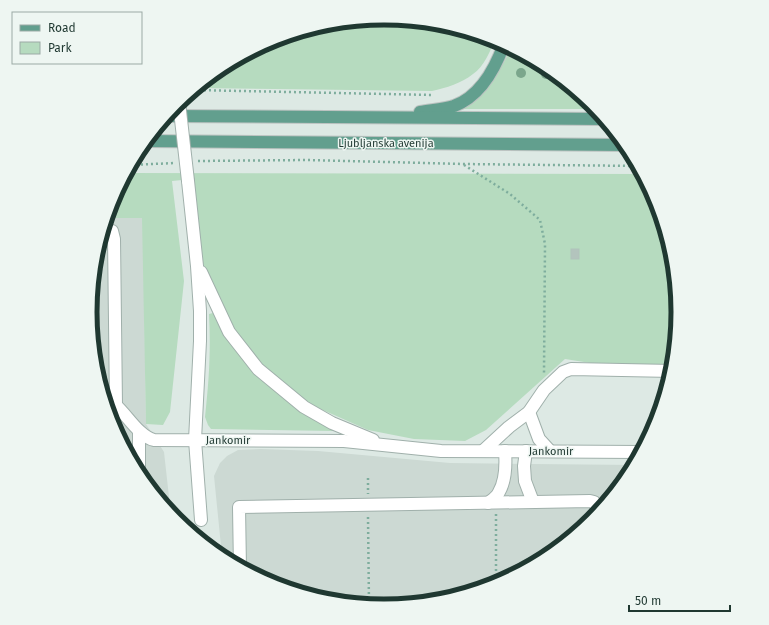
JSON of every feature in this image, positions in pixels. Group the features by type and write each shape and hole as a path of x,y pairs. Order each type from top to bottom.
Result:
{"main road":[{"path":"393,118 455,106 468,98 481,88 491,76 502,50"},
{"path":"174,116 597,119"},
{"name":"Ljubljanska avenija","path":"153,141 618,145"}],"street":[{"name":"Jankomir","path":"180,110 197,266 200,341 195,440 344,441 441,451 635,452"},
{"path":"109,230 112,231 114,239 110,398"},
{"name":"Jankomir","path":"197,266 229,332 258,369 304,407 332,423 388,445"},
{"path":"483,451 509,427 529,412 544,390 563,372 571,369 666,371"},
{"path":"112,404 139,432 147,438 154,440 195,440 201,520"},
{"path":"529,412 539,438 550,451"},
{"path":"139,432 139,461"},
{"path":"492,503 499,493 502,484 506,466 505,451"},
{"path":"526,451 524,466 525,481 533,502"},
{"path":"240,560 239,507 533,502 594,502 596,507"}],"path":[{"path":"202,90 433,95"},
{"path":"193,162 308,160 631,166"},
{"path":"138,165 178,163"},
{"path":"464,164 510,194 540,220 545,244 544,379"},
{"path":"368,478 369,599"},
{"path":"492,503 496,578"}],"shaded area":[{"path":"113,218 143,218 146,424 164,452 170,504 145,472 119,423 107,387 99,350 97,312 99,275"},
{"path":"261,449 318,451 450,463 628,465 613,488 574,529 544,552 512,570 477,585 459,590 422,598 384,600 347,598 292,585 257,570 221,549 214,476 220,463 227,456 238,450"}],"green space":[{"path":"384,25 422,27 459,35 492,46 477,71 459,83 432,91 204,88 225,73 274,47 310,35 347,27"},
{"path":"508,53 512,55 560,84 588,109 451,109 495,77"},
{"path":"134,173 636,174 657,220 670,275 672,312 670,350 667,365 597,364 565,359 486,430 465,441 414,439 368,430 307,403 263,368 232,331 202,261 192,179 172,181 184,281 170,412 163,425 146,424 142,218 113,218"},
{"path":"213,313 312,418 335,431 211,429 205,417 209,366 209,314"}],"building":[{"path":"571,249 579,249 579,259 571,259"}]}
